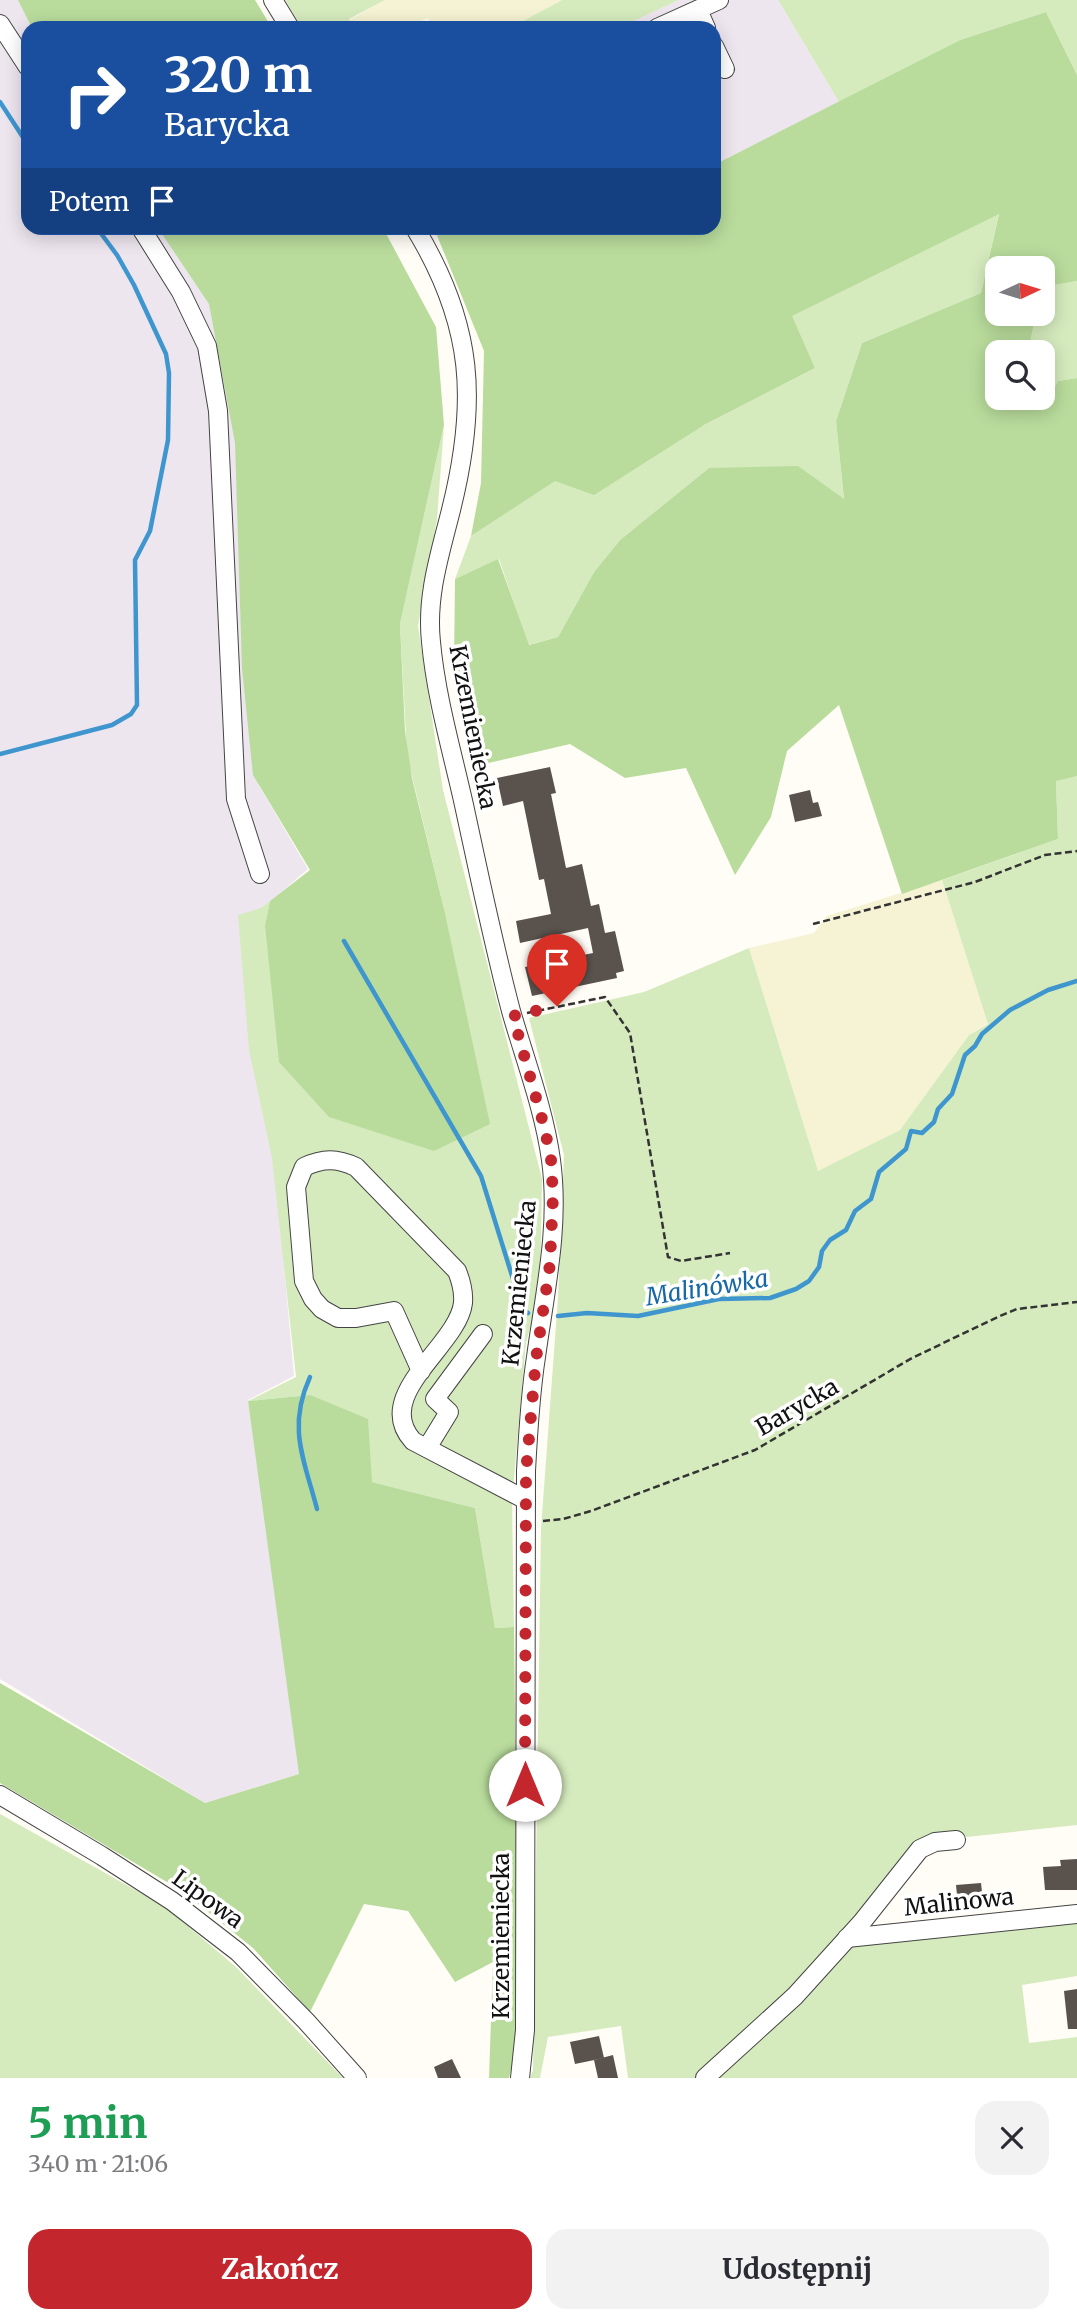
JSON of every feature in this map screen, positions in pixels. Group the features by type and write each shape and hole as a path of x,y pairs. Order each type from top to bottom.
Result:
{"street":[{"path":"273,0 286,21"},
{"path":"673,21 719,0"},
{"path":"698,10 703,21"},
{"path":"0,24 21,56"},
{"path":"721,61 725,69"},
{"path":"145,235 181,292 207,346 218,411 236,799 260,874"},
{"name":"Krzemieniecka","path":"419,235 436,265 453,308 464,354 468,394 461,464 431,591 429,618 432,653 444,717 513,1016 540,1107 553,1183 552,1237 527,1446 525,2017 520,2078"},
{"path":"421,1371 394,1311 356,1318 338,1318 322,1309 313,1299 304,1281 296,1187 304,1167 319,1160 340,1160 356,1167 457,1271 463,1294 460,1315 403,1398 403,1423 413,1441 526,1500"},
{"path":"427,1448 456,1416 435,1399 483,1334"},
{"name":"Lipowa","path":"0,1795 172,1901 239,1952 357,2078"},
{"path":"705,2078 795,1996 900,1877 920,1849 935,1842 956,1840"},
{"name":"Malinowa","path":"847,1938 1077,1914"}],"path":[{"path":"813,924 975,882 1045,855 1077,851"},
{"path":"513,1016 605,997 630,1033 668,1257 681,1261 730,1253"},
{"name":"Barycka","path":"525,1522 563,1519 591,1511 755,1450 912,1358 1000,1316 1017,1309 1077,1302"}],"shaded area":[{"path":"0,0 19,0 30,21 21,21 21,235 164,235 209,302 236,444 243,669 258,784 308,869 263,908 274,1157 294,1376 248,1400 302,1773 205,1803 0,1679"},
{"path":"385,0 562,0 523,21 430,21 428,18 420,21 349,20"},
{"path":"679,0 778,0 839,102 721,161 721,21 632,21"},
{"path":"942,880 988,1023 969,1035 900,1130 818,1172 749,948 814,933 827,916"}],"green space":[{"path":"18,0 255,0 268,21 28,21"},
{"path":"285,0 385,0 349,19 350,21 298,21"},
{"path":"562,0 679,0 633,21 523,21"},
{"path":"778,0 1077,0 1077,75 1046,12 960,40 839,102"},
{"path":"1046,12 1077,75 1077,281 1055,285 1055,256 989,256 999,214 792,316 815,368 704,425 594,495 555,481 471,536 481,483 484,351 437,235 721,235 721,161 960,40"},
{"path":"999,213 989,256 985,256 981,293 862,343 836,421 844,500 709,468 620,540 594,572 558,637 528,645 499,559 455,579 471,536 555,480 704,425 815,368 791,316"},
{"path":"163,235 387,235 436,327 444,425 400,624 405,731 412,778 444,909 490,1124 434,1151 329,1117 279,1062 265,925 270,901 310,870 253,775 242,669 235,443 209,304"},
{"path":"985,275 985,326 1033,326 1030,340 985,340 985,410 1055,410 1055,386 1058,381 1077,378 1077,776 1056,781 1058,839 902,894 839,705 787,751 771,817 735,875 686,768 625,778 570,744 476,766 454,665 455,579 498,559 529,645 558,637 594,572 620,540 709,468 798,466 844,499 836,421 862,343 981,293"},
{"path":"1077,281 1077,378 1058,381 1055,386 1055,340 1029,340 1033,326 1055,326 1055,285"},
{"path":"444,425 437,519 418,626 443,790 542,1179 540,1291 526,1343 512,1501 514,1627 495,1628 475,1508 372,1482 310,1395 248,1401 296,1377 272,1158 249,1050 238,915 261,908 270,901 265,925 444,909 407,755 400,624"},
{"path":"1077,776 1077,1825 920,1842 837,1941 1077,1918 1077,1976 1022,1985 1029,2043 1077,2037 1077,2078 628,2078 621,2026 548,2037 540,2078 530,2078 533,2070 541,1528 558,1298 564,1155 529,1018 644,992 749,948 818,1171 900,1130 969,1035 988,1024 942,880 1058,839 1056,780"},
{"path":"310,1395 368,1419 372,1482 475,1508 495,1628 514,1627 518,1966 514,2058 509,2078 489,2078 493,1962 455,1982 408,1911 364,1904 310,2012 253,1948 182,1891 0,1783 0,1683 205,1803 299,1774 248,1401"},
{"path":"0,1814 164,1906 236,1967 343,2078 0,2078"}],"building":[{"path":"550,767 556,793 551,794 566,868 582,864 591,906 599,904 605,933 615,931 624,971 616,973 617,978 532,996 525,967 593,953 588,928 520,943 516,921 551,914 544,879 539,880 523,801 503,806 497,778"},
{"path":"810,790 813,803 818,802 822,816 795,822 789,795"},
{"path":"1077,1859 1077,1890 1045,1890 1043,1867 1061,1866 1060,1860"},
{"path":"981,1883 983,1901 958,1905 956,1885"},
{"path":"1077,1989 1077,2029 1068,2029 1064,1991"},
{"path":"599,2036 604,2058 575,2064 570,2042"},
{"path":"613,2055 618,2078 598,2078 594,2060"},
{"path":"452,2059 461,2078 438,2078 434,2067"}],"waterway":[{"path":"0,102 21,134"},
{"path":"0,754 112,725 131,714 137,705 135,560 150,531 168,440 169,373 166,354 134,285 102,235"},
{"name":"Malinówka","path":"344,941 481,1176 522,1308 528,1313"},
{"name":"Malinówka","path":"558,1316 587,1313 638,1316 719,1299 770,1298 796,1289 809,1281 819,1267 822,1251 830,1240 846,1230 855,1211 871,1199 879,1172 906,1149 911,1131 922,1133 934,1122 938,1109 952,1094 965,1055 975,1046 982,1034 1010,1010 1048,990 1077,981"},
{"path":"310,1377 303,1395 299,1428 303,1458 317,1509"}],"route":[{"path":"525,1785 526,1472 536,1359 550,1264 553,1183 540,1107 513,1016 557,1006"}]}
